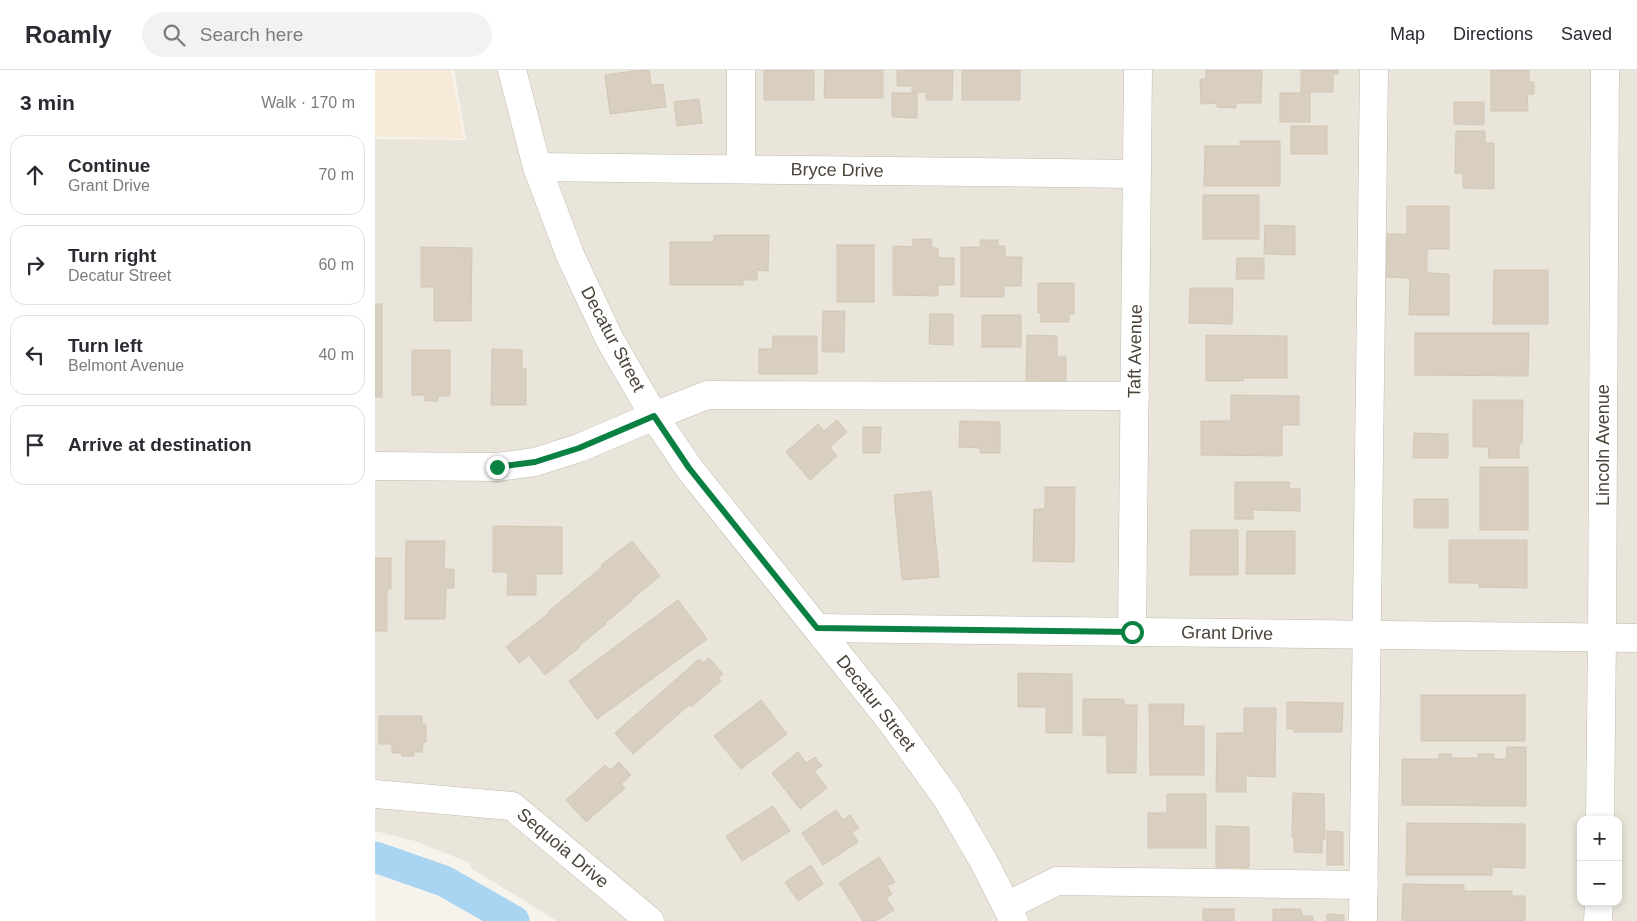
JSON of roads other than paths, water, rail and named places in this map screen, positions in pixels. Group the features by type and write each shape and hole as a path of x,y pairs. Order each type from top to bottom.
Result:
{"street":[{"name":"Decatur Street","path":"512,70 537,167 570,255 610,340 654,416 689,468 891,720 946,797 984,862 1011,914"},
{"path":"741,70 741,169"},
{"name":"Taft Avenue","path":"1132,632 1138,70"},
{"path":"1363,921 1373,70"},
{"name":"Lincoln Avenue","path":"1600,816 1605,70"},
{"name":"Bryce Drive","path":"537,167 1137,174"},
{"path":"375,466 497,467 535,462 579,448 707,395 1135,396"},
{"name":"Grant Drive","path":"817,628 1637,638"},
{"name":"Sequoia Drive","path":"375,794 512,806 650,921"},
{"path":"1011,914 1057,881 1364,885"},
{"path":"1598,921 1599,906"}],"waterway":[{"path":"375,857 444,881 514,921"}]}
